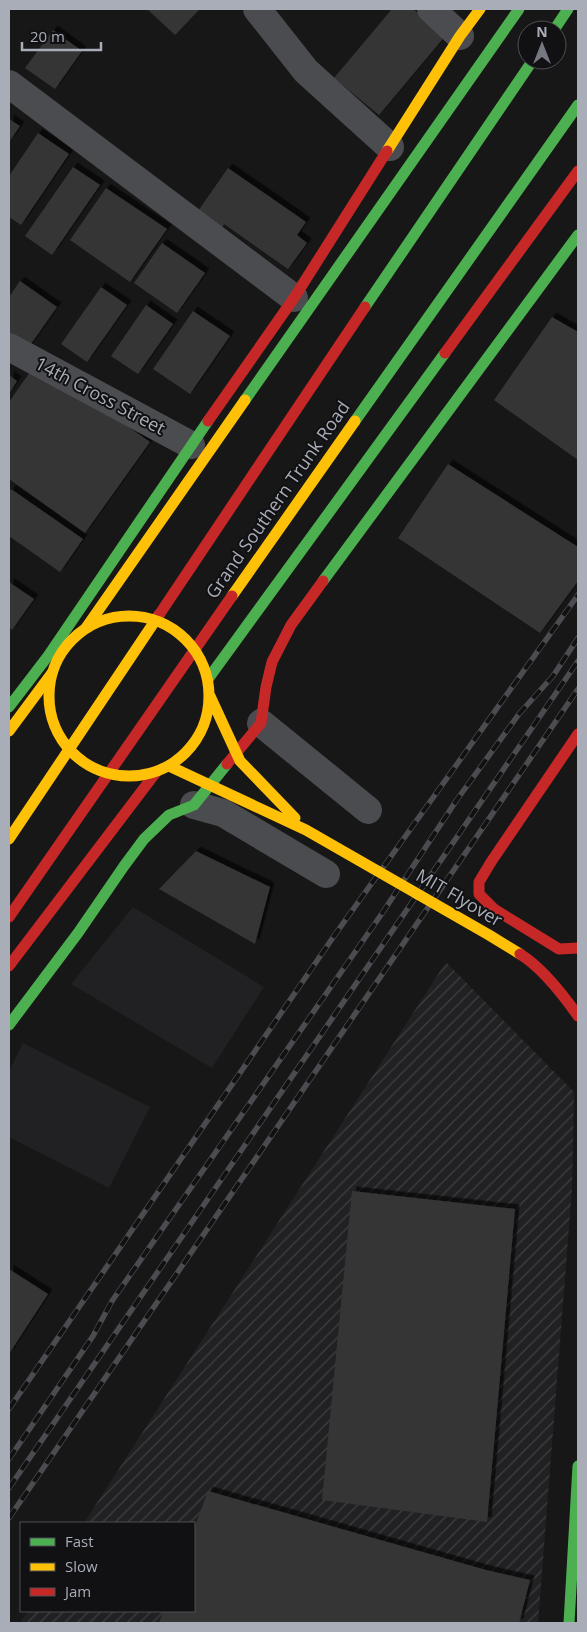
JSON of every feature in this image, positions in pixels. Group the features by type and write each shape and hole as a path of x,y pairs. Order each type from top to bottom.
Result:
{"main road":[{"path":"9,707 48,656 190,445 294,298 460,36 480,9"},
{"path":"86,628 518,9"},
{"path":"561,20 568,9"},
{"name":"Grand Southern Trunk Road","path":"9,839 264,457 526,70"},
{"name":"Grand Southern Trunk Road","path":"9,917 312,481 578,105"},
{"path":"208,679 578,171"},
{"path":"9,1025 84,924 135,850 167,816 182,808 194,805 260,723 272,662 291,625 578,235"},
{"path":"9,731 52,673 60,655 71,640 86,628 110,618 135,616 160,622 182,636 199,655 208,679 210,696 207,717 199,736 186,753 169,766 157,771 132,776 106,773 84,762 65,745 53,722 49,698 52,673"},
{"name":"MIT Flyover","path":"210,696 240,761 306,830"},
{"path":"578,734 491,862 479,882 479,894 494,909 559,950 578,948"},
{"name":"MIT Flyover","path":"169,766 306,830 489,935 529,960 567,1000 578,1016"},
{"path":"9,966 157,771"},
{"path":"569,1623 578,1466"}],"street":[{"path":"257,9 306,71 390,148"},
{"path":"431,9 460,36"},
{"path":"9,84 294,298"},
{"name":"14th Cross Street","path":"9,347 190,445"},
{"path":"260,723 368,810"},
{"path":"194,805 223,813 326,874"}],"shaded area":[{"path":"133,907 264,987 212,1068 71,984"},
{"path":"446,962 574,1092 572,1188 538,1623 20,1623 27,1612 195,1612 195,1522 85,1522"},
{"path":"23,1043 150,1107 109,1188 9,1137 9,1071"}],"building":[{"path":"147,9 200,9 175,35"},
{"path":"392,9 413,9 446,35 379,115 334,78"},
{"path":"53,30 82,51 55,89 25,68"},
{"path":"9,119 20,126 9,142"},
{"path":"38,133 69,154 21,225 9,217 9,176"},
{"path":"73,167 100,185 52,255 25,236"},
{"path":"228,168 306,222 297,235 307,243 288,269 224,224 222,228 198,211"},
{"path":"106,188 167,229 130,282 70,240"},
{"path":"162,243 205,273 177,313 134,283"},
{"path":"20,281 57,307 26,351 9,339 9,297"},
{"path":"101,287 127,305 87,362 61,344"},
{"path":"146,305 173,324 138,374 111,356"},
{"path":"193,311 230,336 190,394 153,369"},
{"path":"552,317 578,332 578,460 494,400"},
{"path":"37,362 150,442 85,533 9,479 9,402"},
{"path":"9,375 17,381 9,394"},
{"path":"448,464 578,547 578,581 540,633 398,538"},
{"path":"11,489 83,539 60,572 9,536 9,493"},
{"path":"9,582 34,599 12,630 9,627"},
{"path":"196,851 270,887 255,944 159,889"},
{"path":"352,1191 515,1209 487,1522 322,1500"},
{"path":"9,1269 48,1294 9,1354"},
{"path":"208,1491 486,1570 530,1580 519,1623 159,1623 164,1612 195,1612 195,1526"}],"railway":[{"path":"9,1409 334,936 578,595"},
{"path":"9,1459 93,1336 112,1301 383,912 456,801 519,714 553,676 578,638"},
{"path":"9,1488 578,661"},
{"path":"9,1518 578,689"}],"traffic: fast":[{"path":"245,400 519,9"},
{"path":"561,20 568,9"},
{"path":"365,307 526,70"},
{"path":"355,421 578,105"},
{"path":"323,581 578,235"},
{"path":"208,679 445,353"},
{"path":"9,707 48,656 208,421"},
{"path":"9,1025 78,933 144,839 169,815 194,805 227,764"},
{"path":"569,1623 578,1466"}],"traffic: slow":[{"path":"387,151 460,36 480,9"},
{"path":"86,628 245,400"},
{"path":"232,596 355,421"},
{"path":"9,839 159,615"},
{"path":"129,616 160,622 180,634 191,645 203,665 209,696 203,727 191,747 180,758 160,770 129,776 98,770 78,758 67,747 55,727 49,696 55,665 67,645 78,634 98,622 129,616"},
{"path":"9,731 52,673"},
{"path":"210,696 240,761 295,818"},
{"path":"169,766 306,830 520,954"}],"traffic: jam":[{"path":"208,421 294,298 387,151"},
{"path":"445,353 578,171"},
{"path":"159,615 365,307"},
{"path":"227,764 261,723 272,662 291,625 323,581"},
{"path":"9,917 232,596"},
{"path":"578,734 479,882 479,894 494,909 559,949 578,948"},
{"path":"9,966 157,771"},
{"path":"520,954 544,974 578,1016"}]}
